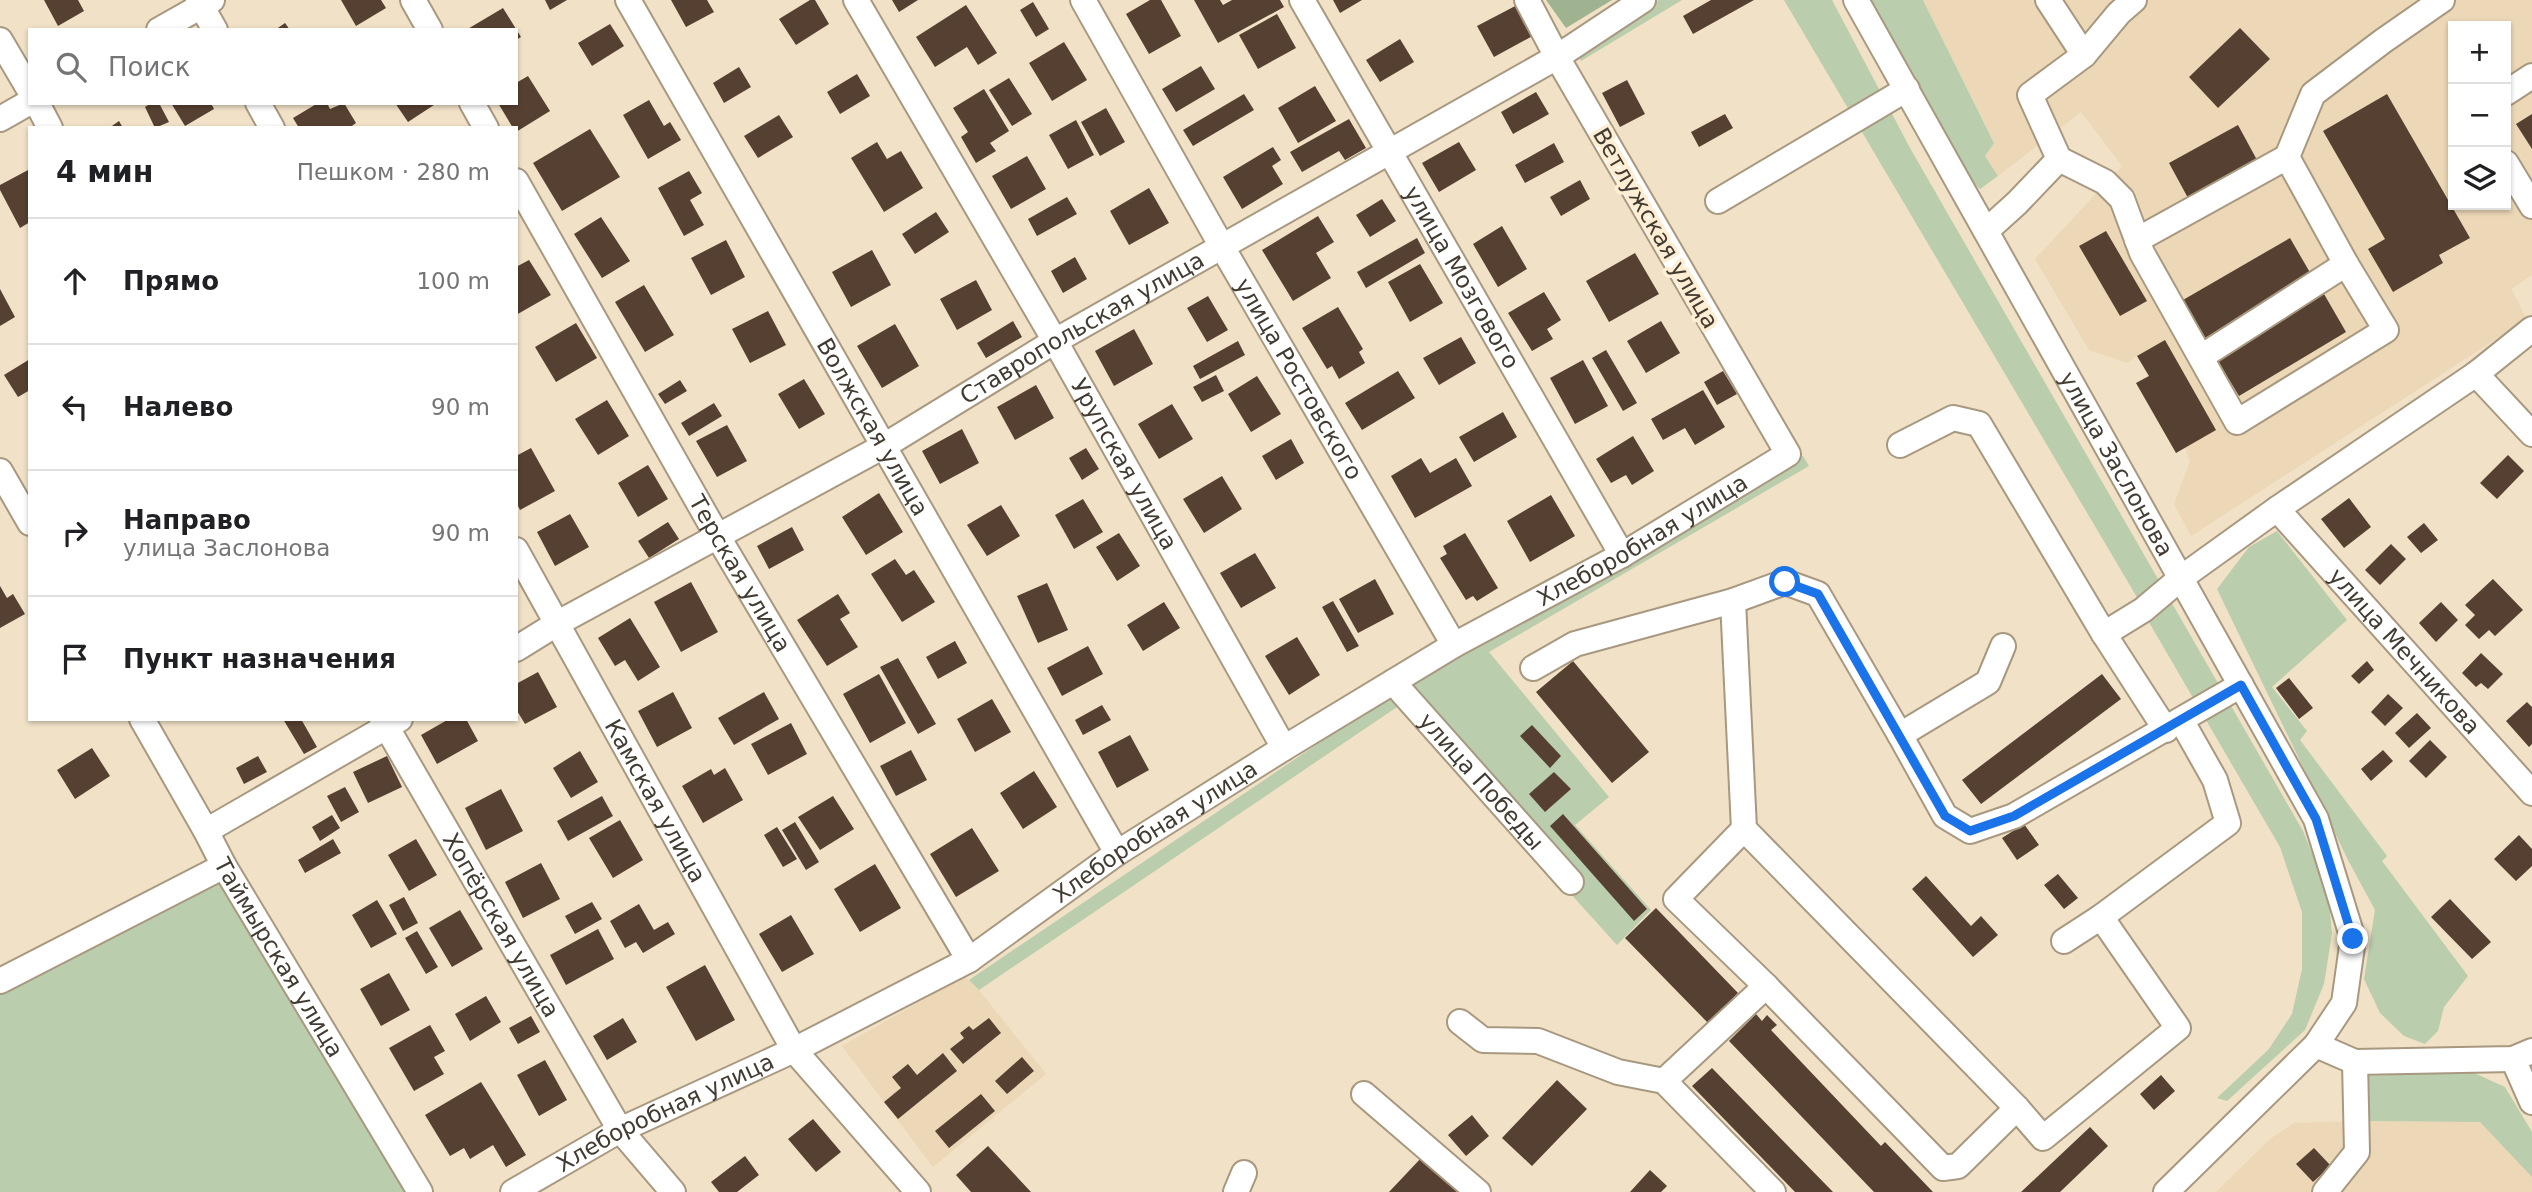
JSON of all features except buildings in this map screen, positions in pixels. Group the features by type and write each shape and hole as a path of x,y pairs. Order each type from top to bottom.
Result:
{"street":[{"path":"413,0 429,28"},
{"name":"Волжская улица","path":"628,0 1117,853"},
{"name":"Урупская улица","path":"856,0 1055,341 1284,748"},
{"name":"улица Ростовского","path":"1083,0 1221,245 1454,645"},
{"name":"улица Мозгового","path":"1301,0 1622,555"},
{"name":"Ветлужская улица","path":"1527,0 1557,57 1788,454"},
{"name":"Ставропольская улица","path":"518,648 558,623 884,446 1055,341 1221,245 1557,57 1643,0"},
{"name":"улица Заслонова","path":"1856,0 2316,819 2353,939 2343,1003 2316,1045"},
{"path":"2048,0 2084,55"},
{"path":"2134,0 2119,13 2084,55 2030,95 2059,159 2105,182 2122,199 2142,253 2237,422 2386,330 2287,157"},
{"path":"2137,240 2287,157 2313,94 2442,0"},
{"path":"162,28 204,2 214,28"},
{"path":"0,40 28,89"},
{"path":"2511,90 2532,76"},
{"path":"1718,201 1907,89"},
{"path":"0,119 28,103"},
{"path":"38,105 49,126"},
{"path":"258,105 271,126"},
{"path":"473,105 485,126"},
{"path":"1986,231 2059,159"},
{"path":"2511,171 2532,206"},
{"name":"Терская улица","path":"518,185 718,537 969,960"},
{"path":"2201,357 2346,264"},
{"path":"2104,634 2143,610 2181,578 2277,509 2476,374 2532,328"},
{"path":"2476,374 2532,434"},
{"path":"1900,445 1953,418 1979,424 2104,634 2215,780 2228,823 2101,917 2064,941"},
{"name":"Хлеборобная улица","path":"513,1192 620,1130 794,1051 969,960 1117,853 1284,748 1454,645 1622,555 1788,454"},
{"path":"0,471 28,520"},
{"name":"улица Мечникова","path":"2277,509 2532,793"},
{"name":"Камская улица","path":"518,553 794,1051 918,1192"},
{"path":"1533,668 1575,644 1733,601 1785,582 1818,594 1945,816 1970,831 2014,816 2241,685"},
{"path":"1733,601 1744,829 2017,1108 2043,1138 2178,1028 2101,917"},
{"path":"1900,735 1988,682 2003,646"},
{"name":"улица Победы","path":"1393,682 1571,882"},
{"name":"Таймырская улица","path":"143,721 223,866 420,1192"},
{"path":"206,831 389,722"},
{"name":"Хопёрская улица","path":"389,722 620,1130 673,1192"},
{"path":"1744,829 1676,899 1766,986 1943,1168 1958,1166 2017,1108"},
{"path":"0,981 223,866"},
{"path":"1664,1081 1766,986"},
{"path":"1460,1022 1483,1040 1538,1041 1618,1072 1664,1081 1764,1189"},
{"path":"2166,1192 2316,1045 2355,1062 2522,1055 2532,1102"},
{"path":"2325,1192 2357,1152 2355,1062"},
{"path":"1364,1094 1478,1192"}],"shaded area":[{"path":"1923,0 2532,0 2532,275 2511,289 2527,319 2191,536 2174,504 2190,461 2185,448 2176,453 2136,383 2148,376 2137,356 2127,363 2089,350 2035,259 2122,166 2081,112 1998,176 1985,156 1994,142"},
{"path":"965,976 1046,1074 933,1167 842,1046"},
{"path":"2480,1122 2532,1177 2532,1192 2216,1192 2270,1139 2294,1123"}],"green space":[{"path":"1546,0 1612,0 1566,28"},
{"path":"1659,0 1682,0 1581,61 1577,50"},
{"path":"1784,0 1832,0 1910,148 2303,831 2328,893 2332,933 2324,984 2305,1030 2227,1101 2217,1098 2269,1049 2292,1014 2302,969 2302,912 2280,847 2138,599"},
{"path":"1870,0 1923,0 1994,143 1985,156 1998,176 1980,189 1958,167"},
{"path":"1803,456 1809,466 1489,652 1609,797 1575,825 1651,910 1617,945 1400,705 979,990 969,980 1419,675"},
{"path":"2277,531 2347,620 2272,687 2307,731 2300,740 2387,856 2382,861 2468,976 2444,1007 2438,1031 2425,1044 2404,1036 2380,1013 2364,979 2375,910 2348,860 2217,589 2249,547"},
{"path":"218,874 411,1192 0,1192 0,987"},
{"path":"2472,1072 2505,1087 2532,1132 2532,1177 2480,1122 2367,1121 2364,1076"}],"route":[{"path":"1785,582 1818,594 1945,816 1970,831 2014,816 2241,685 2316,819 2353,939"}]}
